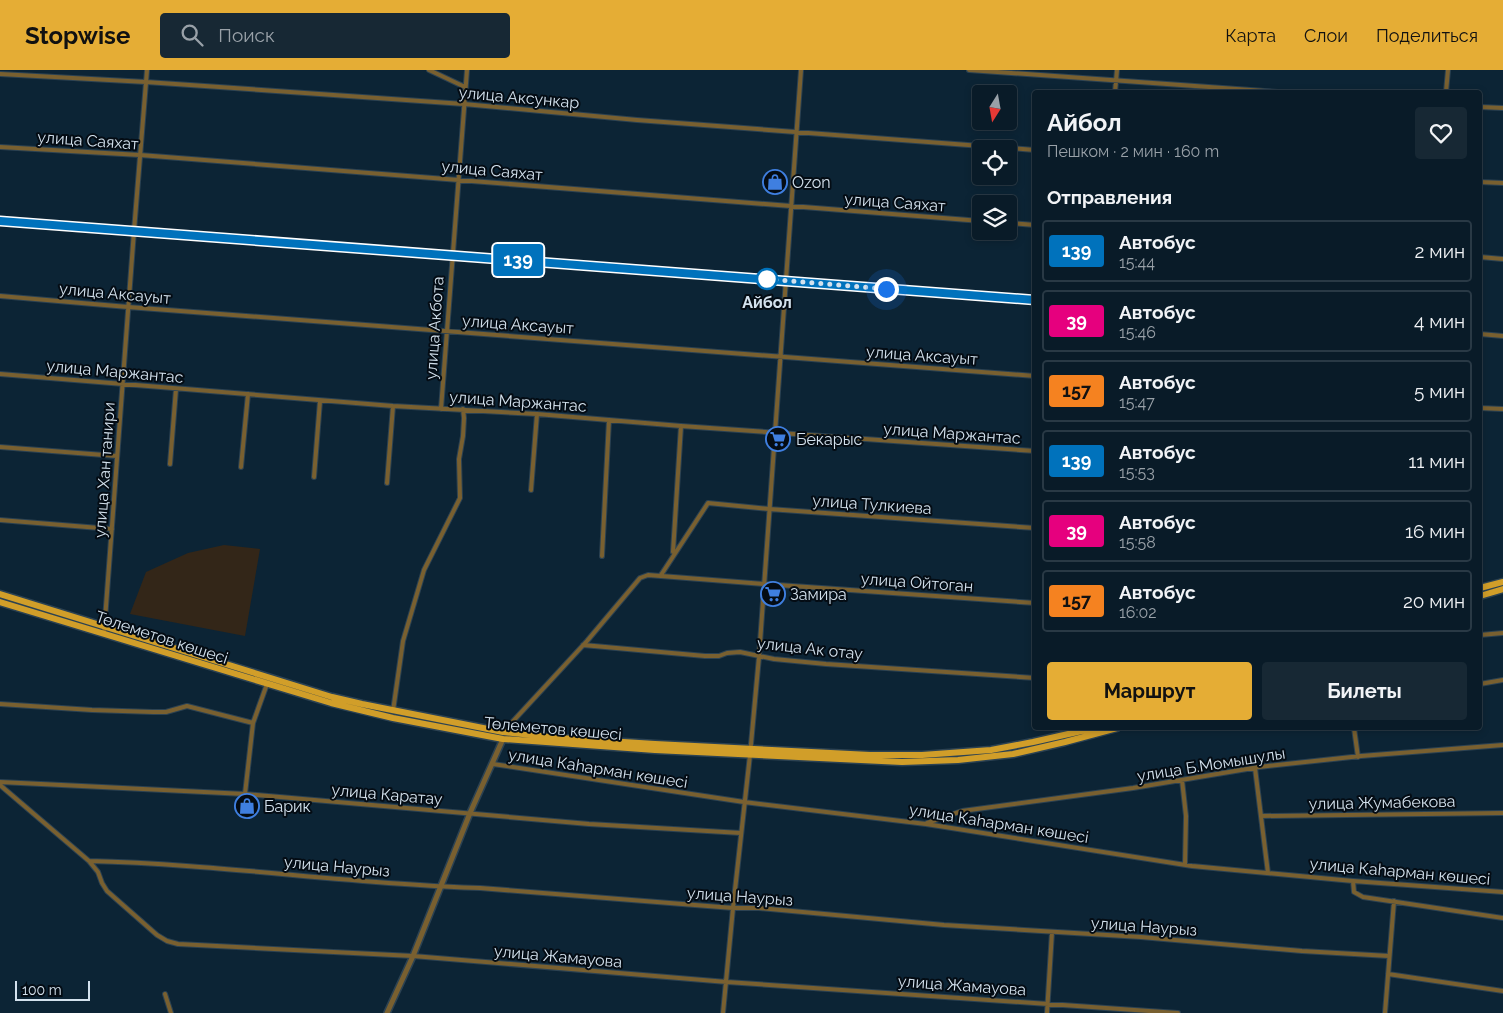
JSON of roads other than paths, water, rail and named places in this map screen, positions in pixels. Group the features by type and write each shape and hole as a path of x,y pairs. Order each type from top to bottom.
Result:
{"main road":[{"path":"1482,587 1503,582"},
{"path":"1482,595 1503,589"},
{"name":"Төлеметов көшесі","path":"0,594 105,625 332,697 393,714"},
{"name":"Төлеметов көшесі","path":"0,602 331,703 503,736 579,746 750,752 922,755 958,753 1012,746 1085,730"},
{"name":"Төлеметов көшесі","path":"750,752 902,762 958,760 992,757 1033,750 1109,730"}],"street":[{"name":"улица Хан танири","path":"104,633 147,70"},
{"path":"429,70 465,88"},
{"name":"улица Акбота","path":"441,409 467,70"},
{"path":"723,1013 759,657 801,70"},
{"path":"968,70 1249,90"},
{"path":"1116,90 1117,70"},
{"path":"1446,90 1448,70"},
{"name":"улица Аксункар","path":"0,74 464,104 637,120 1032,150"},
{"path":"1482,107 1503,108"},
{"name":"улица Саяхат","path":"0,146 140,155 972,220"},
{"path":"1482,182 1503,183"},
{"path":"0,221 1032,300"},
{"path":"1017,224 1032,225"},
{"path":"1482,257 1503,259"},
{"name":"улица Аксауыт","path":"0,296 1032,376"},
{"path":"1482,334 1503,336"},
{"name":"улица Маржантас","path":"0,374 393,406 537,414 1032,451"},
{"path":"170,464 176,389"},
{"path":"241,467 248,394"},
{"path":"314,477 320,400"},
{"path":"387,483 393,406"},
{"path":"1482,408 1503,410"},
{"path":"393,714 403,641 424,570 460,498 459,459 463,436 463,409"},
{"path":"531,490 537,414"},
{"path":"602,556 609,420"},
{"path":"661,575 673,555 681,426"},
{"path":"0,447 117,456"},
{"name":"улица Тулкиева","path":"673,555 708,503 1032,528"},
{"path":"0,520 112,529"},
{"name":"улица Ойтоган","path":"583,645 640,578 648,575 1032,602"},
{"path":"1482,636 1503,633"},
{"path":"387,1013 413,956 503,736 583,645"},
{"name":"улица Ак отау","path":"583,645 705,656 719,656 740,652 759,657 826,664 1032,678"},
{"path":"1482,684 1503,680"},
{"path":"245,794 252,723 267,684"},
{"path":"0,704 153,712 166,712 187,706 252,723"},
{"path":"1354,730 1358,757"},
{"name":"улица Б.Момышулы","path":"926,824 962,811 1133,788 1255,768 1503,745"},
{"name":"улица Каһарман көшесі","path":"493,764 744,802 926,824 1186,865 1353,881 1503,892"},
{"path":"1255,768 1268,873"},
{"path":"1182,780 1186,816 1186,865"},
{"name":"улица Каратау","path":"0,783 245,794 589,824 741,833"},
{"name":"улица Жамауова","path":"0,783 89,861 98,872 107,891 157,935 167,941 178,944 413,956 727,982 1178,1013"},
{"name":"улица Жумабекова","path":"1261,816 1503,813"},
{"name":"улица Наурыз","path":"89,861 208,868 733,908 759,908 944,925 1141,937 1302,951 1389,956"},
{"path":"1353,881 1354,892 1363,897 1503,918"},
{"path":"1385,1013 1394,901"},
{"path":"1047,1013 1052,932"},
{"path":"1388,974 1503,991"},
{"path":"165,994 171,1013"}],"place":[{"name":"Ozon","path":"775,182"},
{"name":"Айбол","path":"767,279"},
{"name":"Бекарыс","path":"778,439"},
{"name":"Замира","path":"773,594"},
{"name":"Барик","path":"247,806"}]}
